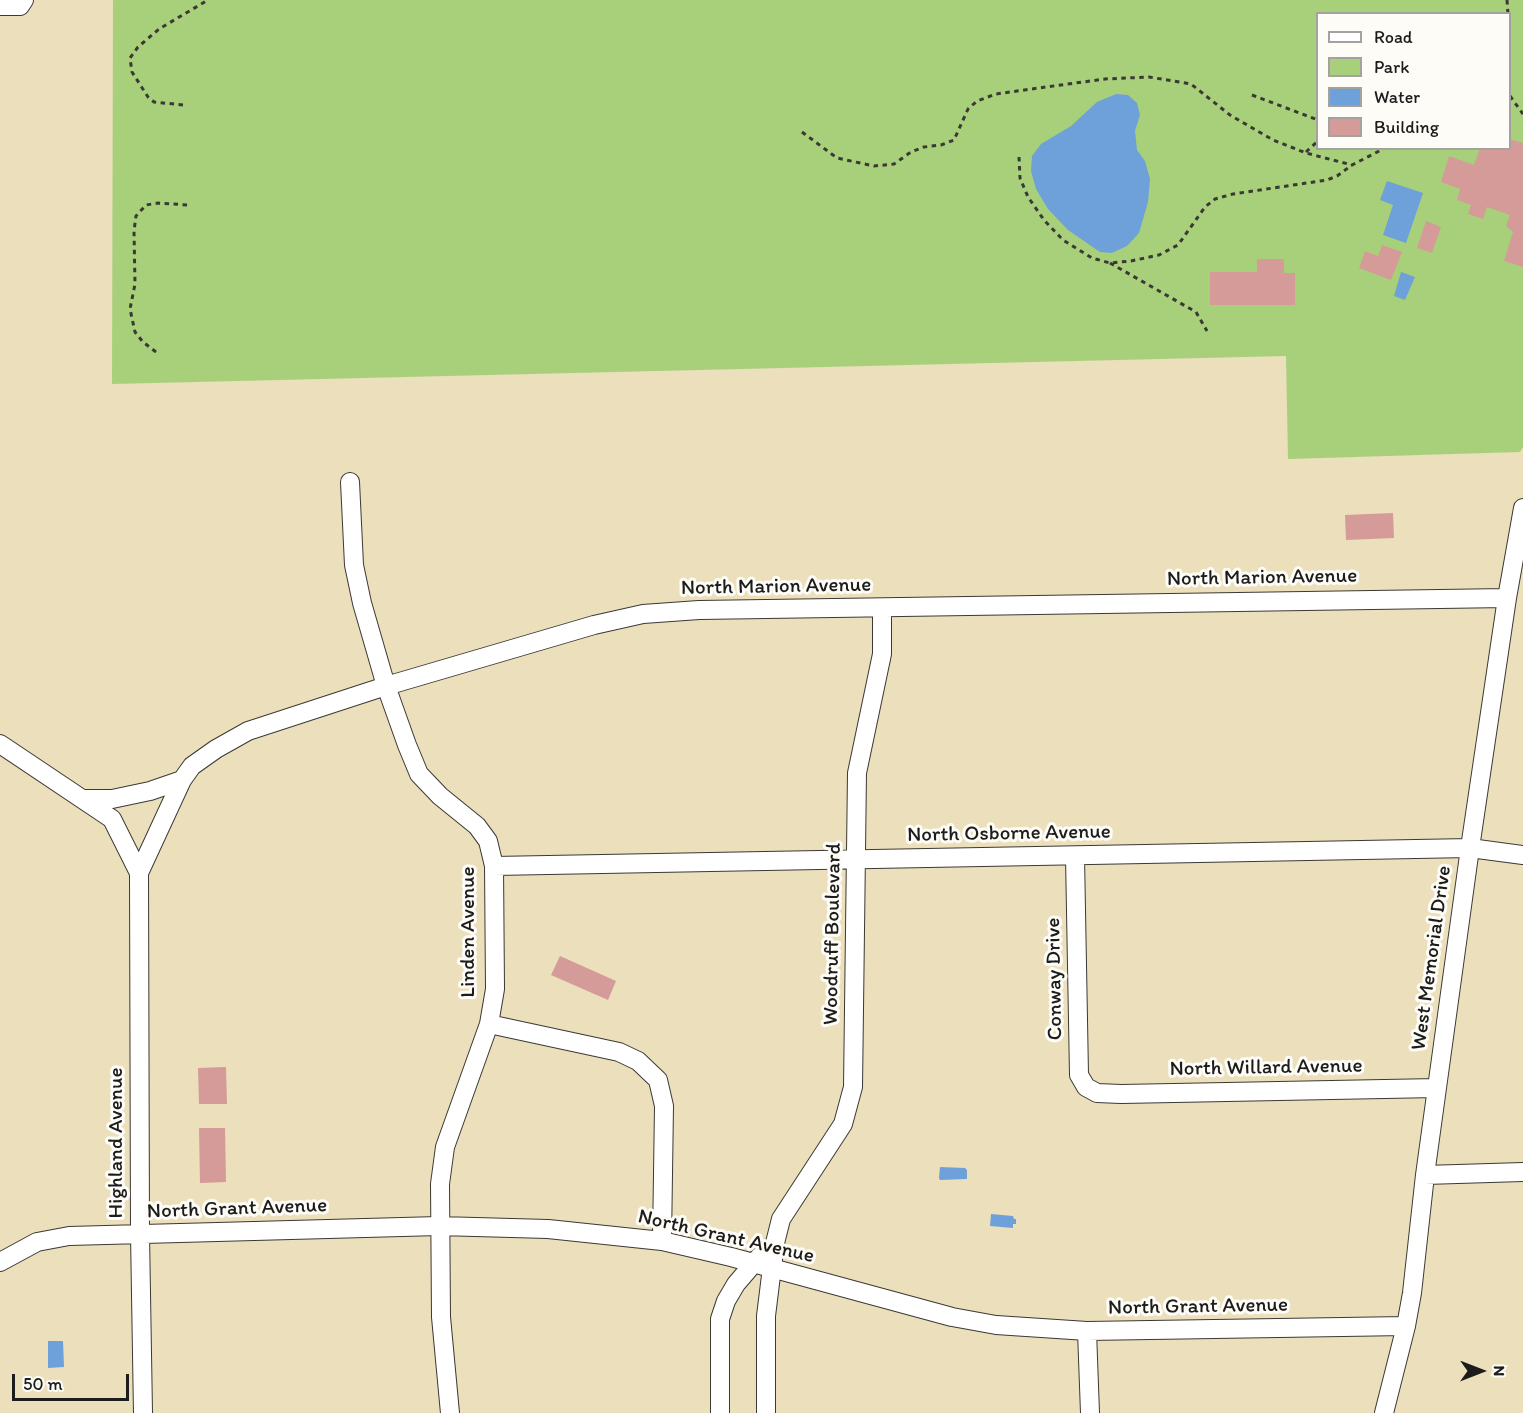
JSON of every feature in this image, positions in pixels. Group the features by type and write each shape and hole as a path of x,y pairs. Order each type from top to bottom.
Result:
{"street":[{"path":"0,6 20,6 24,0"},
{"name":"Linden Avenue","path":"350,482 354,565 362,603 386,686 419,774 440,796 477,826 488,841 494,866 495,988 489,1024 445,1147 440,1184 441,1317 450,1413"},
{"name":"West Memorial Drive","path":"1384,1413 1406,1326 1470,848 1507,598 1523,508"},
{"name":"North Marion Avenue","path":"139,873 182,780 192,766 248,731 386,686 594,625 643,614 699,610 1507,598"},
{"name":"Woodruff Boulevard","path":"766,1413 766,1316 775,1243 782,1219 843,1124 853,1087 857,773 882,654 882,608"},
{"path":"0,744 112,819 139,873"},
{"path":"82,799 112,799 150,791 182,780"},
{"name":"North Osborne Avenue","path":"494,866 1470,848 1523,855"},
{"name":"Conway Drive","path":"1075,856 1079,1075 1086,1087 1097,1093"},
{"name":"Highland Avenue","path":"139,873 143,1413"},
{"path":"489,1024 619,1052 638,1061 658,1080 664,1106 662,1240"},
{"name":"North Willard Avenue","path":"1097,1093 1437,1088"},
{"path":"1425,1175 1523,1172"},
{"name":"North Grant Avenue","path":"0,1262 37,1242 69,1236 439,1226 548,1229 662,1240 952,1317 996,1325 1087,1331 1406,1326"},
{"path":"720,1413 720,1319 726,1301 736,1284 752,1263 775,1243"},
{"path":"1087,1331 1090,1413"}],"path":[{"path":"183,105 154,102 148,98 132,72 130,58 138,47 159,29 208,0"},
{"path":"802,132 837,158 874,166 894,164 911,152 954,140 968,109 977,100 996,94 1105,79 1149,77 1191,84 1230,115 1273,140 1306,153 1353,165"},
{"path":"1252,95 1316,120"},
{"path":"1511,99 1523,114"},
{"path":"1306,153 1316,142"},
{"path":"1110,263 1159,255 1178,245 1205,207 1215,199 1233,194 1327,180 1337,177 1353,165 1383,150"},
{"path":"1019,157 1020,178 1028,197 1044,220 1063,240 1092,258 1110,263 1196,312 1207,331"},
{"path":"156,352 135,332 130,309 135,284 136,216 146,205 158,203 188,205"}],"green space":[{"path":"113,0 1523,0 1523,447 1520,452 1288,459 1286,356 112,384"}],"water":[{"path":"1116,94 1128,95 1137,103 1140,115 1135,131 1137,150 1145,161 1150,179 1148,202 1139,233 1127,246 1112,253 1100,252 1068,230 1048,209 1036,189 1031,171 1032,156 1041,144 1071,126 1097,102"},
{"path":"1387,181 1423,193 1406,243 1383,235 1393,205 1380,200"},
{"path":"1401,272 1415,277 1405,300 1394,296"},
{"path":"940,1167 965,1168 967,1179 940,1180"},
{"path":"991,1214 1013,1216 1016,1224 1013,1224 1013,1228 990,1226"},
{"path":"48,1341 63,1341 64,1367 48,1368"}],"building":[{"path":"1511,140 1523,143 1523,267 1504,261 1513,232 1506,226 1510,215 1487,207 1483,219 1468,214 1471,205 1457,200 1460,189 1441,182 1449,156 1474,165 1479,150 1511,150"},
{"path":"1426,221 1441,227 1432,253 1417,248"},
{"path":"1382,245 1402,252 1391,280 1359,268 1365,251 1378,256"},
{"path":"1257,259 1284,259 1284,273 1295,273 1295,305 1210,305 1210,272 1257,272"},
{"path":"1393,513 1394,538 1346,540 1345,515"},
{"path":"560,956 616,981 608,1000 551,975"},
{"path":"226,1067 227,1104 199,1104 198,1068"},
{"path":"199,1128 225,1128 226,1182 200,1183"}]}
